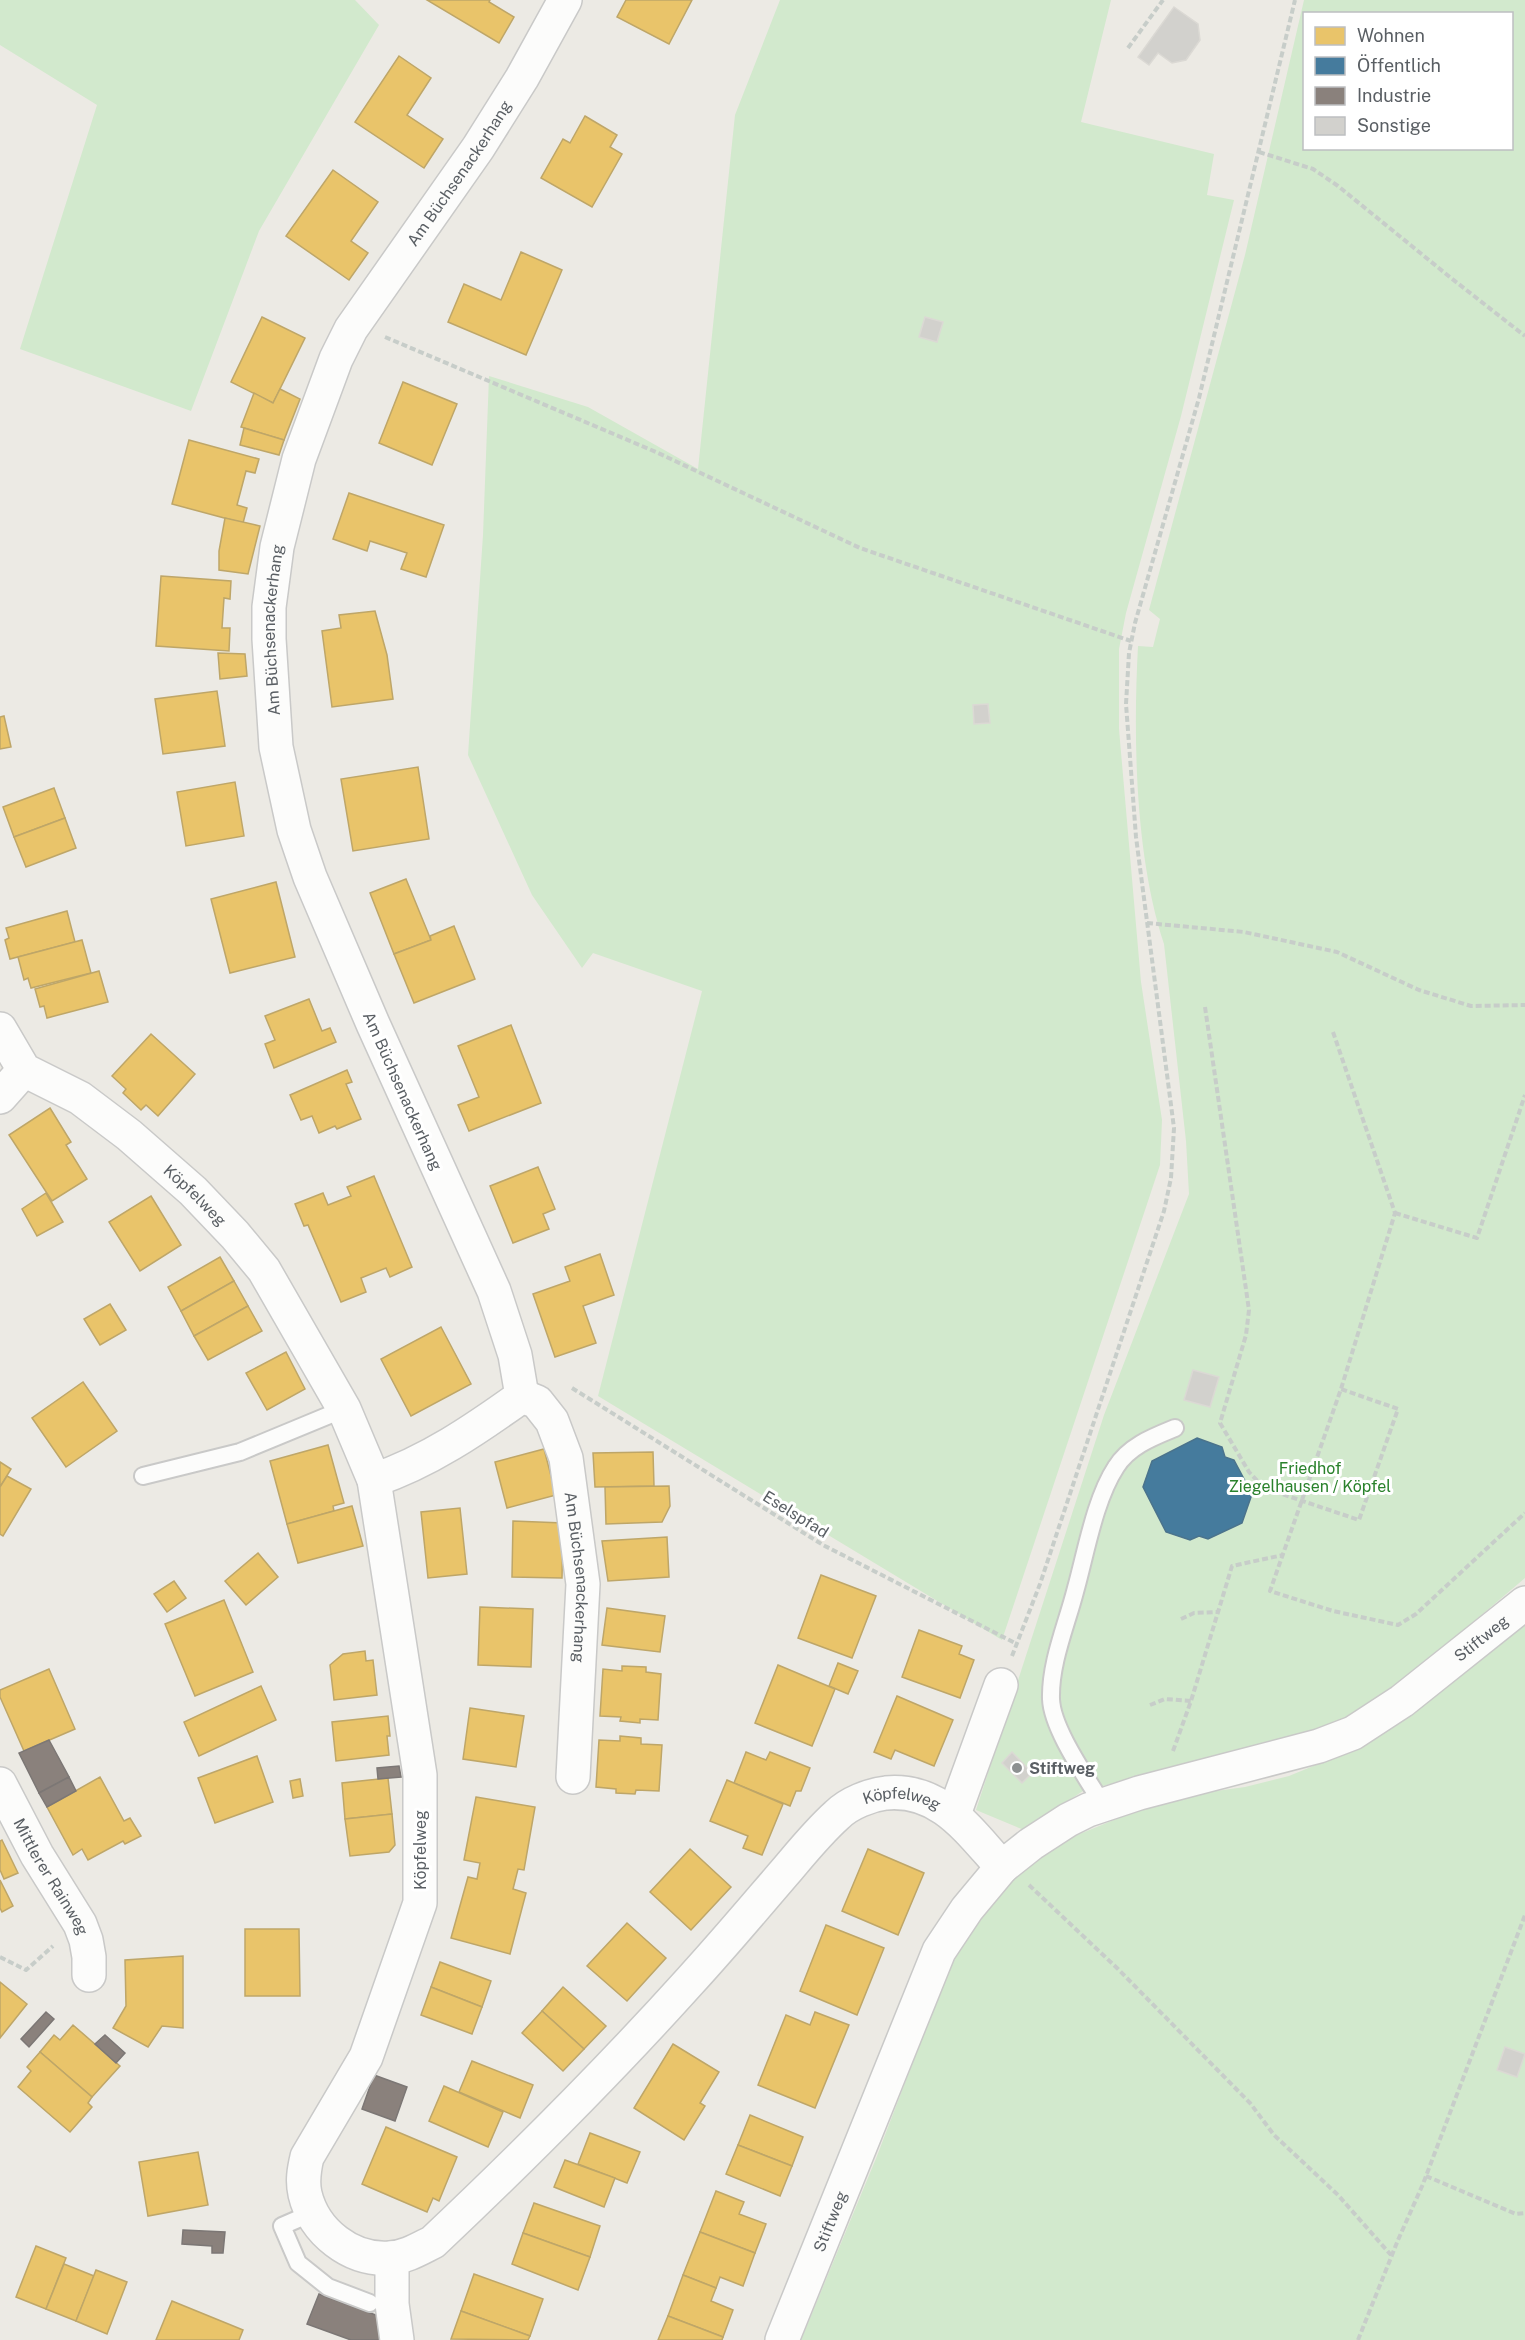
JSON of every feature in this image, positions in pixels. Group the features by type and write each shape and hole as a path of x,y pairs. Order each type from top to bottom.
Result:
{"street":[{"name":"Am Büchsenackerhang","path":"565,0 522,78 478,148 351,329 336,359 299,459 289,494 277,548 269,608 269,639 276,747 294,830 310,877 373,1024 494,1291 515,1355 522,1396 537,1402 552,1421 566,1458 583,1584 573,1777"},
{"path":"0,1029 24,1070 0,1097"},
{"name":"Köpfelweg","path":"24,1070 80,1098 129,1135 193,1191 264,1270 344,1409 374,1480 420,1775 420,1903 366,2057 307,2157 303,2176 305,2194 312,2213 329,2235 348,2249 379,2258 392,2258 413,2252 432,2242 532,2146 691,1981 813,1839 839,1813 861,1800 885,1793 915,1793 954,1814 1002,1867"},
{"path":"374,1480 398,1472 441,1450 522,1396"},
{"name":"Stiftweg","path":"782,2340 939,1951 967,1909 1002,1867 1053,1829 1088,1810 1163,1786 1319,1746 1353,1733 1402,1701 1525,1603"},
{"name":"Köpfelweg","path":"954,1814 1001,1685"},
{"name":"Mittlerer Rainweg","path":"0,1784 37,1855 80,1924 90,1957 89,1975"},
{"path":"392,2258 392,2304 397,2340"}],"lane":[{"path":"143,1476 240,1452 344,1409"},
{"path":"1103,1805 1058,1728 1051,1701 1056,1660 1106,1486 1116,1466 1131,1450 1149,1439 1176,1428"},
{"path":"312,2213 282,2226 298,2263 328,2287 370,2303"}],"path":[{"path":"1128,48 1163,0"},
{"path":"1001,1685 1040,1584 1164,1211 1171,1178 1174,1128 1136,837 1126,704 1131,641 1199,398 1295,0"},
{"path":"1259,152 1313,169 1338,186 1525,336"},
{"path":"382,336 656,452 860,548 1131,641"},
{"path":"1147,923 1244,932 1337,952 1419,990 1471,1006 1525,1005"},
{"path":"1205,1007 1249,1310 1246,1335 1220,1423 1250,1472 1264,1488 1359,1520 1398,1409 1341,1389"},
{"path":"1332,1032 1395,1213 1341,1389 1270,1591 1333,1611 1398,1625 1416,1614 1525,1513"},
{"path":"1395,1213 1477,1238 1525,1095"},
{"name":"Eselspfad","path":"572,1388 823,1545 1017,1644"},
{"path":"1163,1786 1232,1566 1283,1555"},
{"path":"1180,1619 1194,1613 1217,1612"},
{"path":"1150,1705 1165,1699 1191,1701"},
{"path":"1002,1867 1033,1888 1118,1969 1250,2103 1274,2135 1338,2195 1391,2255"},
{"path":"1358,2340 1391,2255 1426,2176 1525,1916"},
{"path":"0,1957 26,1970 59,1941"},
{"path":"1426,2176 1516,2214 1525,2213"}],"green space":[{"path":"0,0 355,0 379,25 259,231 191,411 20,349 97,105 0,45"},
{"path":"780,0 1111,0 1081,122 1214,154 1207,195 1234,200 1181,416 1126,613 1119,649 1119,729 1141,982 1162,1120 1160,1165 1002,1640 598,1396 702,991 593,953 582,968 532,895 468,755 483,535 489,376 588,407 698,469 735,115"},
{"name":"Friedhof Ziegelhausen / Köpfel","path":"1304,0 1525,0 1525,1578 1384,1698 1322,1731 1083,1791 1024,1830 976,1810 1104,1415 1189,1194 1186,1141 1164,944 1154,910 1147,873 1138,796 1136,682 1138,646 1153,647 1160,619 1149,610 1245,255"},
{"path":"1525,1621 1525,2340 801,2340 877,2156 940,1991 961,1944 1006,1886 1030,1865 1065,1840 1131,1813 1201,1793 1245,1787 1289,1776 1340,1755"}],"building: Wohnen":[{"path":"427,0 490,0 489,2 514,17 499,43"},
{"path":"626,0 692,0 669,44 617,17"},
{"path":"399,56 431,78 407,115 443,139 424,168 355,122"},
{"path":"585,116 617,135 610,147 622,154 592,207 541,178 563,139 570,143"},
{"path":"333,170 378,202 351,241 368,253 349,280 286,236"},
{"path":"521,252 562,270 526,355 448,322 464,284 501,300"},
{"path":"262,317 305,338 273,403 231,382"},
{"path":"403,382 457,404 432,465 379,443"},
{"path":"280,389 300,399 284,440 241,427 254,393 273,403"},
{"path":"244,428 284,440 279,455 240,445"},
{"path":"189,440 259,459 255,473 246,471 237,505 247,508 243,523 172,504"},
{"path":"349,493 444,525 426,577 401,569 407,553 370,541 367,551 333,539"},
{"path":"225,518 260,526 248,574 219,570 219,551"},
{"path":"161,576 231,581 230,599 224,598 222,628 230,628 229,651 156,646"},
{"path":"375,611 387,655 393,699 332,707 322,631 341,628 339,615"},
{"path":"218,653 245,654 247,676 220,679"},
{"path":"217,691 225,746 163,754 155,699"},
{"path":"4,716 11,747 0,749 0,717"},
{"path":"418,767 429,839 353,851 341,779"},
{"path":"235,782 244,836 186,846 177,792"},
{"path":"54,788 65,818 14,837 3,807"},
{"path":"65,818 76,848 26,867 14,837"},
{"path":"406,879 431,940 394,954 370,893"},
{"path":"276,882 295,957 230,973 211,899"},
{"path":"67,911 75,942 10,959 5,940 9,938 6,928"},
{"path":"454,926 475,979 414,1003 394,954 431,940 430,936"},
{"path":"82,940 91,973 31,988 28,978 24,980 18,957"},
{"path":"99,971 108,1002 47,1018 44,1006 40,1007 35,989"},
{"path":"309,999 322,1031 330,1028 336,1042 274,1068 265,1044 275,1040 265,1016"},
{"path":"511,1025 541,1103 469,1131 458,1105 479,1097 458,1046"},
{"path":"151,1034 195,1074 158,1116 146,1105 141,1110 123,1093 126,1089 112,1076"},
{"path":"347,1070 352,1082 346,1084 361,1119 337,1129 335,1126 319,1133 312,1116 301,1120 290,1095"},
{"path":"50,1108 71,1142 66,1145 87,1179 52,1201 9,1135"},
{"path":"538,1167 555,1209 543,1214 549,1229 513,1243 490,1186"},
{"path":"374,1176 412,1267 390,1277 386,1268 361,1278 366,1292 341,1302 308,1225 304,1226 295,1204 323,1193 328,1205 351,1196 347,1187"},
{"path":"46,1193 63,1222 37,1236 22,1209"},
{"path":"151,1196 181,1245 140,1271 109,1222"},
{"path":"600,1254 614,1295 583,1306 596,1343 555,1357 533,1294 570,1281 565,1267"},
{"path":"220,1257 234,1281 181,1311 168,1287"},
{"path":"234,1281 248,1306 194,1336 181,1311"},
{"path":"110,1304 126,1330 100,1345 84,1319"},
{"path":"248,1306 262,1331 208,1360 194,1336"},
{"path":"441,1327 471,1384 411,1416 381,1359"},
{"path":"286,1352 305,1389 267,1410 246,1373"},
{"path":"83,1382 117,1431 66,1467 32,1418"},
{"path":"328,1445 344,1503 333,1506 334,1511 287,1524 270,1461"},
{"path":"544,1449 556,1495 507,1508 495,1462"},
{"path":"653,1452 654,1486 595,1487 593,1453"},
{"path":"0,1462 11,1469 0,1487"},
{"path":"7,1476 31,1489 3,1536 0,1534 0,1487"},
{"path":"669,1486 670,1506 662,1522 606,1524 605,1487"},
{"path":"352,1506 363,1546 298,1563 287,1524"},
{"path":"460,1508 467,1574 428,1578 421,1512"},
{"path":"513,1521 563,1523 562,1578 512,1577"},
{"path":"667,1537 669,1577 608,1581 602,1541"},
{"path":"258,1553 278,1577 246,1605 225,1581"},
{"path":"821,1575 876,1596 852,1658 798,1638"},
{"path":"174,1581 186,1598 167,1612 154,1594"},
{"path":"224,1600 253,1672 195,1696 165,1624"},
{"path":"480,1607 533,1609 531,1667 478,1665"},
{"path":"607,1608 665,1616 660,1652 602,1645"},
{"path":"919,1630 962,1646 959,1654 974,1660 960,1698 902,1677"},
{"path":"365,1651 366,1661 373,1660 377,1695 334,1700 330,1665 343,1654"},
{"path":"838,1663 858,1671 848,1694 829,1686"},
{"path":"778,1665 835,1689 812,1746 755,1723"},
{"path":"622,1666 646,1667 646,1672 661,1674 658,1720 640,1719 640,1723 620,1721 621,1717 600,1716 603,1669 622,1671"},
{"path":"49,1669 75,1729 24,1751 0,1697 0,1690"},
{"path":"261,1686 276,1720 199,1756 184,1722"},
{"path":"897,1696 953,1720 934,1766 895,1750 891,1759 874,1752"},
{"path":"470,1708 524,1716 516,1767 463,1759"},
{"path":"388,1716 389,1755 336,1761 332,1722"},
{"path":"620,1736 641,1738 641,1744 662,1745 659,1791 636,1790 635,1794 616,1793 616,1789 596,1787 599,1740 620,1741"},
{"path":"746,1752 766,1760 770,1752 810,1768 801,1791 796,1791 790,1806 734,1783"},
{"path":"257,1756 273,1802 215,1823 198,1778"},
{"path":"100,1777 124,1821 130,1818 141,1836 125,1844 123,1841 88,1860 82,1849 73,1855 47,1807"},
{"path":"388,1778 392,1814 345,1819 342,1783"},
{"path":"300,1779 303,1796 293,1798 290,1781"},
{"path":"727,1780 783,1804 762,1855 743,1848 748,1836 710,1821"},
{"path":"476,1797 535,1807 524,1870 518,1869 513,1889 526,1893 510,1954 451,1938 468,1877 477,1879 480,1863 464,1860"},
{"path":"392,1814 395,1845 389,1852 350,1856 345,1819"},
{"path":"2,1840 18,1873 4,1879 0,1870 0,1841"},
{"path":"690,1849 731,1887 691,1930 650,1892"},
{"path":"868,1849 924,1873 898,1935 842,1911"},
{"path":"0,1880 13,1906 2,1912 0,1908"},
{"path":"627,1923 666,1958 627,2001 587,1966"},
{"path":"826,1925 884,1948 857,2015 800,1991"},
{"path":"245,1929 299,1929 300,1996 245,1996"},
{"path":"183,1956 183,2028 162,2026 148,2047 113,2028 126,2006 125,1960"},
{"path":"440,1962 491,1981 482,2007 431,1987"},
{"path":"0,1982 27,2004 0,2038"},
{"path":"431,1987 482,2007 472,2034 421,2015"},
{"path":"563,1987 606,2026 584,2049 542,2011"},
{"path":"542,2011 584,2049 563,2071 522,2033"},
{"path":"815,2012 849,2025 815,2108 758,2085 786,2015 810,2025"},
{"path":"73,2025 120,2066 92,2097 40,2052 54,2035 60,2040"},
{"path":"673,2044 719,2072 700,2103 705,2106 684,2140 634,2108"},
{"path":"40,2052 92,2097 88,2103 92,2107 70,2132 18,2087 31,2071 27,2067"},
{"path":"472,2061 533,2085 520,2118 459,2092"},
{"path":"444,2086 503,2112 488,2147 429,2121"},
{"path":"750,2115 803,2137 792,2166 738,2145"},
{"path":"386,2127 457,2157 439,2201 433,2198 427,2212 362,2184"},
{"path":"590,2133 640,2152 627,2183 578,2164"},
{"path":"738,2145 792,2166 780,2196 726,2174"},
{"path":"198,2152 208,2205 148,2216 139,2162"},
{"path":"565,2160 615,2178 604,2207 554,2187"},
{"path":"716,2191 744,2202 739,2214 766,2224 755,2253 700,2232"},
{"path":"534,2203 600,2226 590,2257 523,2233"},
{"path":"700,2232 755,2253 743,2286 720,2277 716,2288 683,2275"},
{"path":"523,2233 590,2257 578,2290 512,2264"},
{"path":"36,2246 66,2258 46,2309 16,2297"},
{"path":"64,2264 94,2276 76,2321 46,2309"},
{"path":"96,2270 127,2282 107,2334 76,2321"},
{"path":"474,2274 543,2299 530,2336 461,2311"},
{"path":"683,2275 716,2288 711,2301 733,2310 723,2337 668,2316"},
{"path":"172,2301 243,2330 239,2340 156,2340"},
{"path":"461,2311 530,2336 528,2340 451,2339"},
{"path":"668,2316 723,2337 722,2340 658,2340"}],"building: Öffentlich":[{"path":"1197,1438 1222,1447 1225,1457 1234,1460 1252,1494 1242,1523 1208,1539 1199,1536 1190,1540 1166,1532 1143,1487 1152,1461"}],"building: Industrie":[{"path":"49,1740 69,1777 39,1793 19,1753"},
{"path":"399,1766 401,1777 378,1779 377,1768"},
{"path":"69,1777 76,1791 47,1807 39,1793"},
{"path":"46,2012 54,2019 29,2047 21,2039"},
{"path":"105,2035 125,2053 116,2063 95,2044"},
{"path":"374,2075 407,2087 395,2121 362,2109"},
{"path":"183,2230 225,2232 223,2253 212,2253 212,2246 182,2244"},
{"path":"319,2294 384,2318 387,2340 351,2340 307,2324"}],"building: Sonstige":[{"path":"1174,7 1198,24 1200,40 1186,60 1172,63 1158,53 1149,65 1138,57"},
{"path":"925,317 943,322 937,342 919,337"},
{"path":"988,704 990,723 974,724 973,705"},
{"path":"1193,1370 1219,1377 1210,1407 1184,1400"},
{"name":"Stiftweg","path":"1012,1752 1032,1773 1022,1783 1002,1763"},
{"path":"1505,2047 1525,2054 1517,2077 1497,2070"}],"place":[{"name":"Stiftweg","path":"1017,1768"}]}
